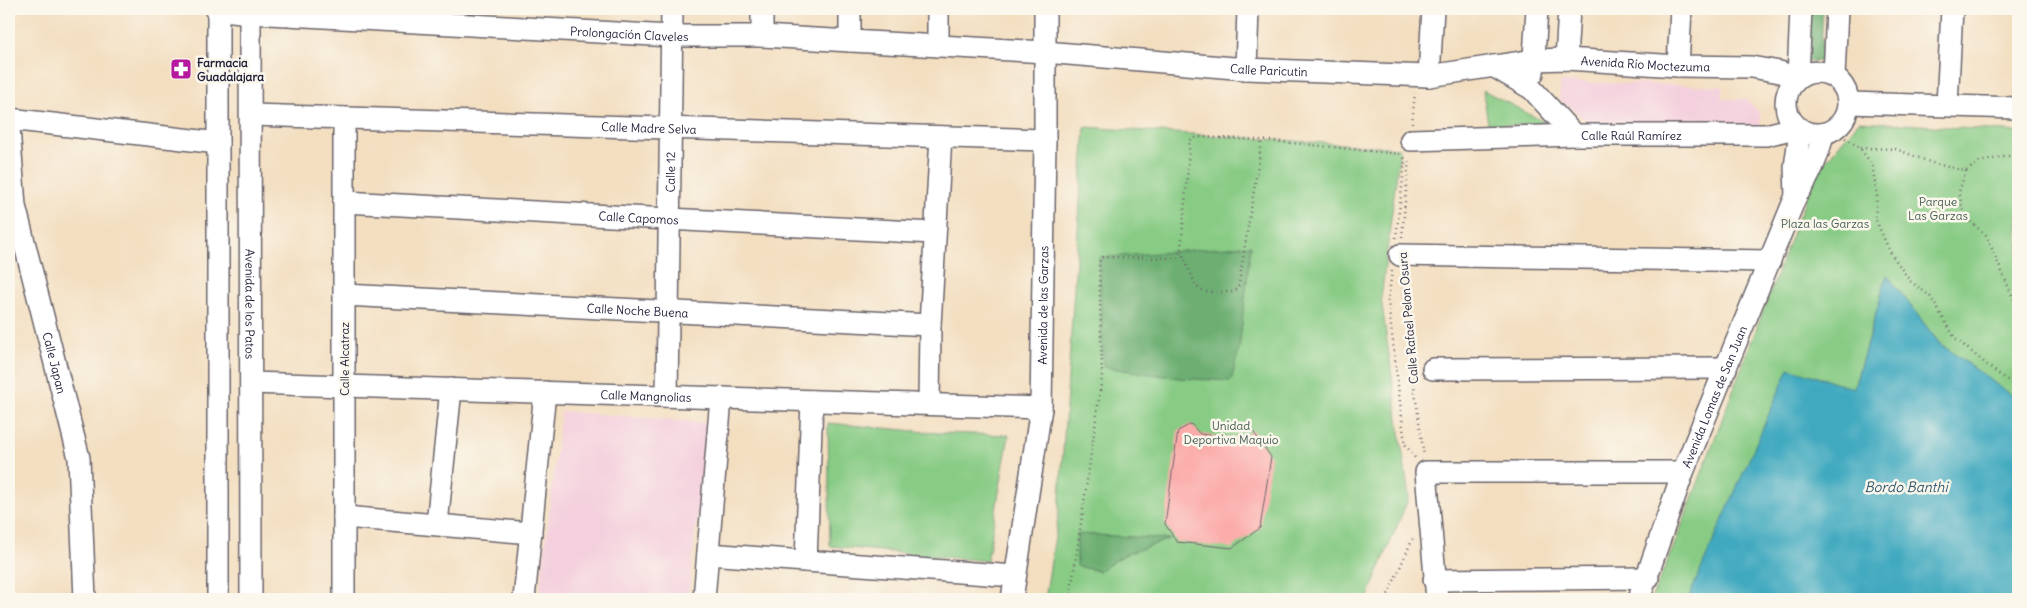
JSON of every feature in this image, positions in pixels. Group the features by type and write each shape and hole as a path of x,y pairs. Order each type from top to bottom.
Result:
{"street":[{"name":"Prolongación Claveles","path":"217,9 445,16 671,36 762,36 1045,52"},
{"path":"217,9 219,187 218,599"},
{"name":"Calle 12","path":"667,396 672,9"},
{"path":"762,9 762,36"},
{"path":"850,9 850,41"},
{"path":"938,9 938,46"},
{"name":"Avenida de las Garzas","path":"1012,599 1041,408 1046,140 1045,9"},
{"path":"1246,69 1248,9"},
{"path":"1422,75 1433,9"},
{"path":"1532,89 1537,9"},
{"path":"1566,59 1569,9"},
{"path":"1678,66 1681,9"},
{"path":"1796,80 1814,72 1825,72 1834,76 1847,93 1849,103 1847,114 1842,123 1828,132 1809,134 1798,129 1786,108 1786,98 1796,80 1801,9"},
{"path":"1834,76 1837,9"},
{"path":"1947,105 1952,9"},
{"name":"Avenida de los Patos","path":"250,11 251,599"},
{"name":"Calle Paricutin","path":"1045,52 1246,69 1422,75 1493,66"},
{"name":"Avenida Río Moctezuma","path":"1493,66 1534,60 1566,59 1678,66 1768,68 1796,80"},
{"name":"Calle Raúl Ramírez","path":"1493,66 1532,89 1574,135 1766,135 1798,129"},
{"path":"1849,103 2018,108"},
{"name":"Calle Madre Selva","path":"251,116 1046,140"},
{"name":"Calle Alcatraz","path":"344,118 344,599"},
{"path":"9,119 218,143"},
{"name":"Calle Japan","path":"9,128 12,206 79,458 85,599"},
{"name":"Avenida Lomas de San Juan","path":"1796,196 1795,167 1798,129"},
{"name":"Avenida Lomas de San Juan","path":"1639,599 1648,578 1683,472 1796,196 1808,180 1828,132"},
{"path":"1411,140 1574,135"},
{"path":"929,404 934,233 941,137"},
{"path":"219,187 251,186"},
{"name":"Calle Capomos","path":"344,202 934,233"},
{"path":"1396,254 1770,261"},
{"name":"Calle Noche Buena","path":"344,295 930,325"},
{"path":"1433,369 1726,368"},
{"name":"Calle Mangnolias","path":"251,383 1041,408"},
{"path":"437,524 451,389"},
{"path":"524,599 545,392"},
{"path":"704,599 721,398"},
{"path":"806,561 812,401"},
{"path":"1648,578 1436,590 1426,472 1683,472"},
{"path":"344,518 531,533"},
{"path":"708,554 1015,576"},
{"path":"251,599 258,599"}],"path":[{"name":"Calle Rafael Pelon Osura","path":"1422,75 1411,140 1396,254 1426,472"},
{"path":"1828,132 1860,148 1896,149 1935,164 1966,171"},
{"path":"1070,599 1102,378 1099,263 1102,257 1178,258 1181,251 1190,140 1198,137 1262,140 1404,155 1396,254 1388,301 1405,444 1426,472"},
{"path":"1181,251 1196,286 1205,292 1233,292 1238,289 1262,140"},
{"path":"1860,148 1872,166 1877,196 1875,218 1890,252 1910,281 1930,296 1955,338 2018,388"},
{"path":"2018,161 2012,155 1978,162 1966,171 1959,192 1964,216 1986,235 2018,309"},
{"path":"1386,599 1413,537"}],"shaded area":[{"path":"1561,82 1723,86 1723,99 1746,99 1760,113 1760,130 1595,127 1559,99"},
{"path":"561,411 707,423 688,599 539,599"}],"green space":[{"path":"1805,9 1823,9 1821,61 1801,62"},
{"path":"1483,90 1546,123 1532,126 1488,124"},
{"name":"Parque Las Garzas","path":"1859,121 2018,132 2018,400 1939,343 1887,275 1854,388 1716,537 1688,599 1651,599 1676,541 1815,174"},
{"name":"Unidad Deportiva Maquio","path":"1085,127 1400,148 1381,298 1409,497 1367,599 1045,599 1059,511"},
{"path":"1251,245 1239,349 1231,381 1179,378 1103,367 1099,258"},
{"path":"828,423 938,433 1009,435 987,561 830,546"},
{"path":"1077,534 1169,539 1124,555 1099,571 1077,566"}],"water":[{"name":"Bordo Banthi","path":"1887,275 1939,343 2018,400 2018,599 1688,599 1789,368 1854,388"}],"building":[{"path":"1191,424 1200,434 1241,439 1252,430 1271,457 1260,528 1232,548 1177,542 1165,524 1178,431"}],"place":[{"name":"Farmacia Guadalajara","path":"181,69"}],"park label":[{"name":"Plaza las Garzas","path":"1825,223"}]}
